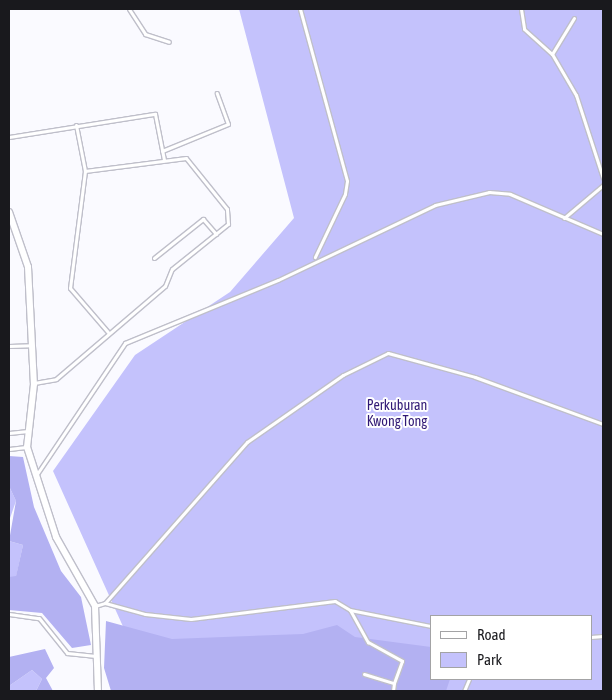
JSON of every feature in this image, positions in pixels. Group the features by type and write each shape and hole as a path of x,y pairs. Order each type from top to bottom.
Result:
{"street":[{"path":"9,212 10,220 28,267 34,384 27,447 35,478 56,537 95,606 98,691"}],"lane":[{"path":"129,9 145,34 169,42"},
{"path":"300,9 346,181 345,194 314,259"},
{"path":"521,9 524,28 552,54 576,95 603,178"},
{"path":"552,54 574,18"},
{"path":"162,151 228,124 217,93"},
{"path":"9,137 155,114 164,160"},
{"path":"76,125 85,171 70,288 108,332"},
{"path":"34,384 56,379 108,332 166,286 172,269 228,224 227,209 186,158 85,171"},
{"path":"564,218 603,184"},
{"path":"35,478 125,343 278,280 314,259 459,196 510,194 603,234"},
{"path":"154,258 203,219 216,234"},
{"path":"9,346 32,345"},
{"path":"95,606 105,603 247,442 343,376 388,353 475,377 603,424"},
{"path":"9,432 28,431"},
{"path":"9,449 27,447"},
{"path":"105,603 144,614 191,619 335,601 350,610 430,626"},
{"path":"350,610 368,642 402,662 393,691"},
{"path":"9,614 39,618 67,652 98,656"},
{"path":"364,674 394,683"}],"green space":[{"name":"Perkuburan Kwong Tong","path":"239,9 603,9 603,691 256,691 130,642 53,471 135,355 230,292 294,218"},
{"path":"9,486 16,501 9,521"},
{"path":"9,541 23,545 16,577 9,577"},
{"path":"32,670 42,679 36,691 9,691 9,686"}],"shaded area":[{"path":"9,456 23,457 34,507 61,571 81,597 91,645 72,648 42,613 9,610 9,577 16,576 23,545 9,541 16,501 9,486"},
{"path":"106,621 172,639 303,634 337,625 355,637 430,647 430,680 450,680 446,691 111,691 104,668"},
{"path":"45,649 54,668 46,678 53,691 36,691 42,679 32,670 9,686 9,657"}]}
